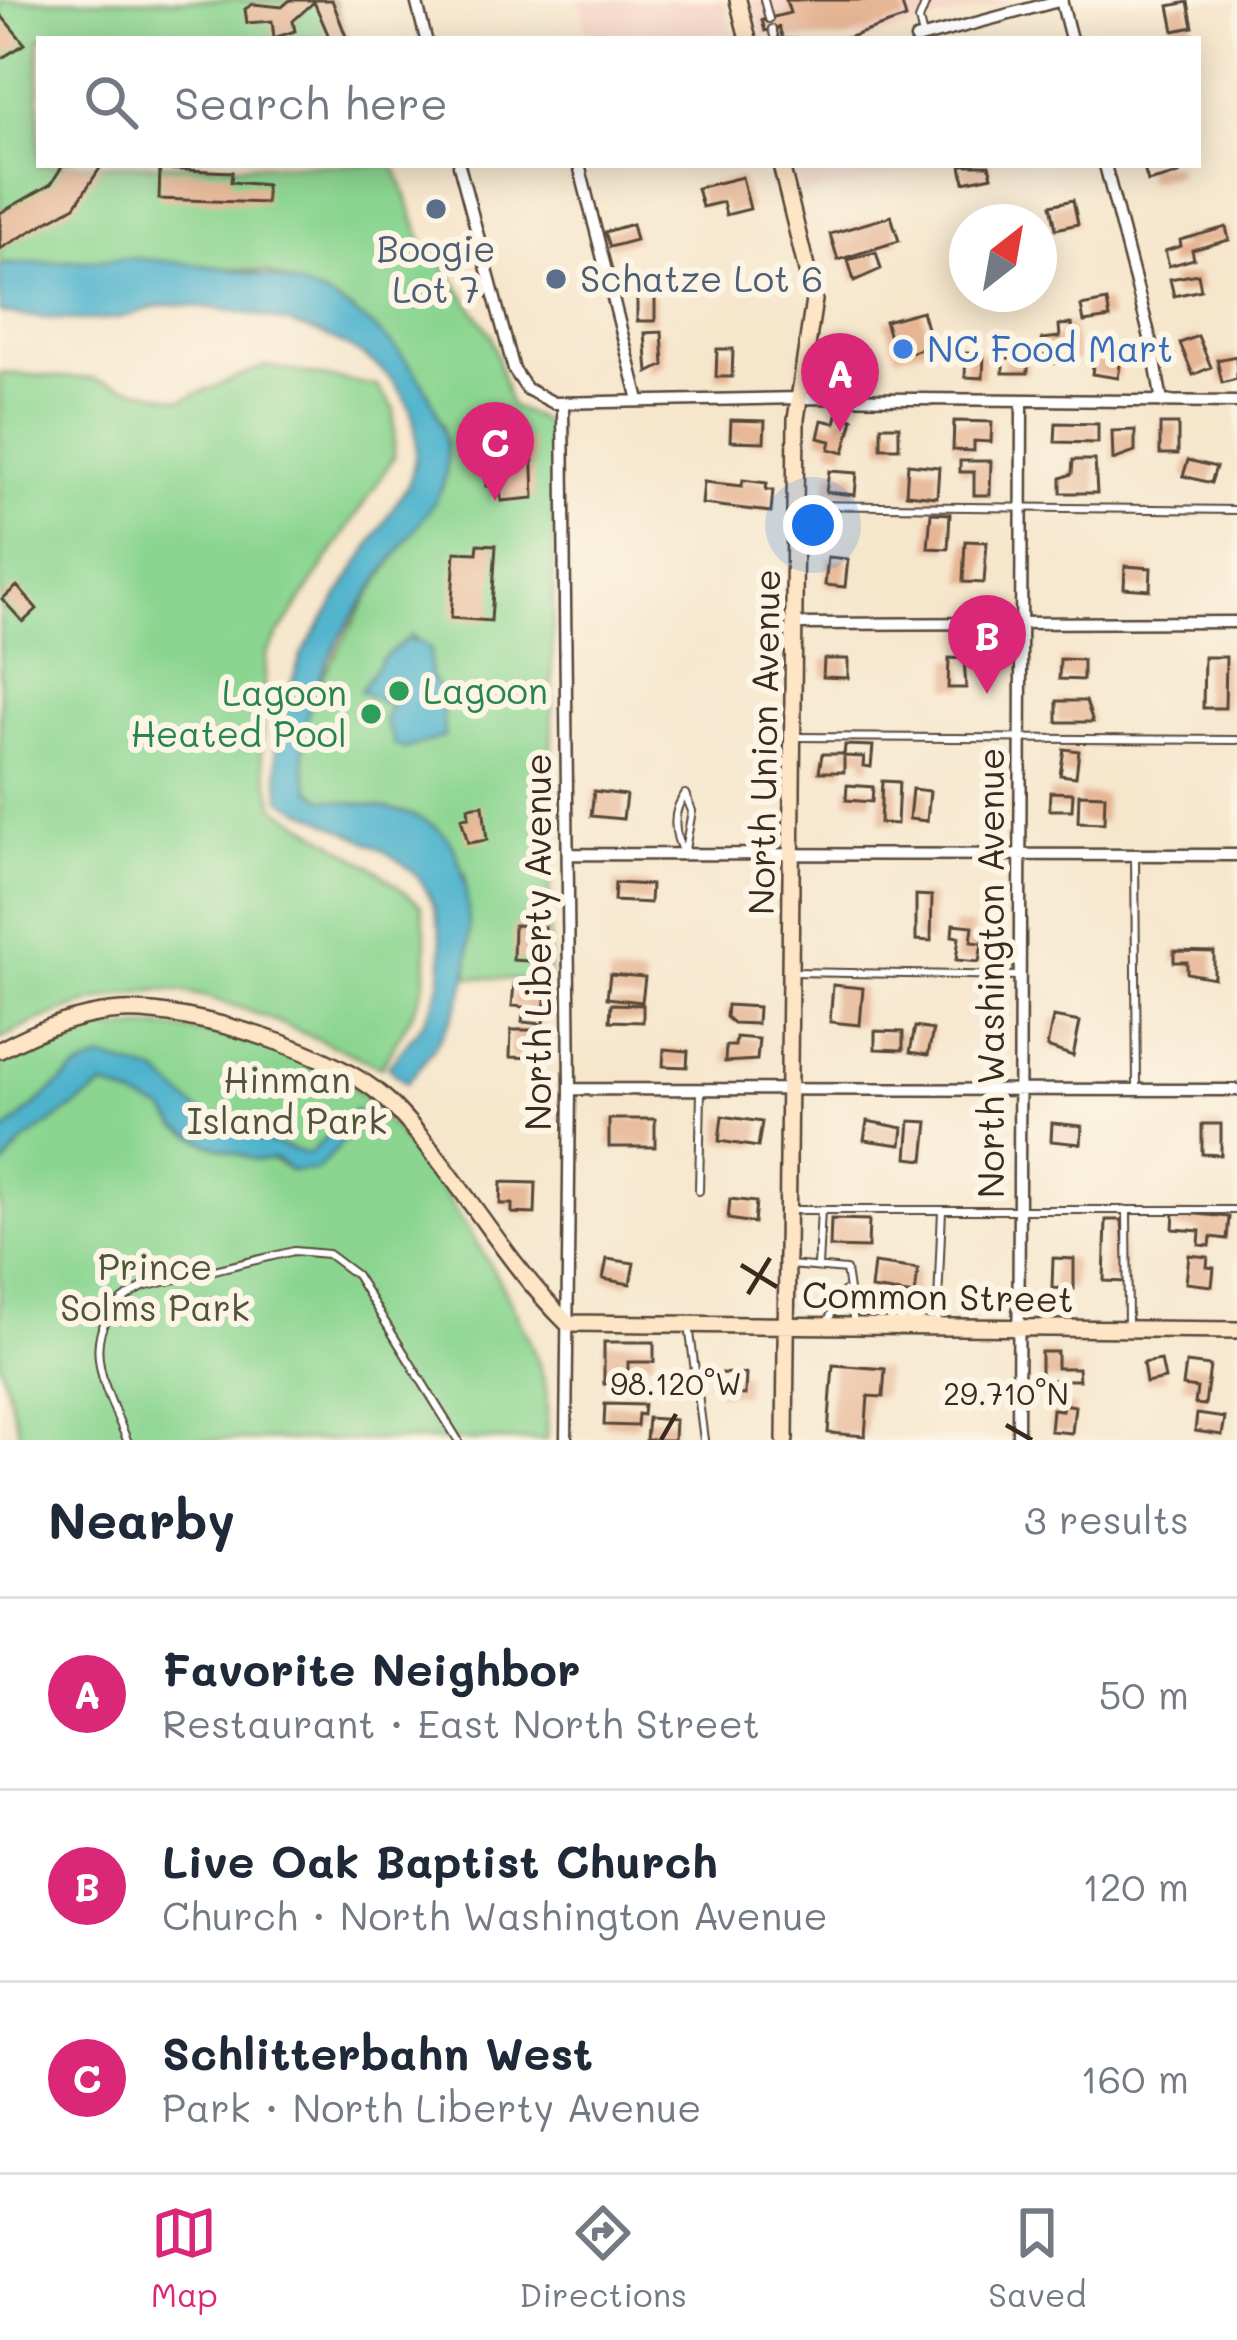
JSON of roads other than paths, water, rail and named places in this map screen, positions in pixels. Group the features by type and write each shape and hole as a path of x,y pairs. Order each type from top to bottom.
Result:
{"street":[{"path":"416,0 425,36"},
{"path":"738,0 747,36"},
{"path":"926,36 1061,0 1070,36"},
{"path":"460,168 514,370 533,394 563,405 802,398 1237,402"},
{"path":"580,168 639,400"},
{"name":"North Union Avenue","path":"782,168 814,300 796,419 790,1325 785,1440"},
{"path":"1106,168 1153,349 1162,402"},
{"name":"North Washington Avenue","path":"1018,1440 1022,402"},
{"name":"North Liberty Avenue","path":"563,405 570,1089 566,1440"},
{"path":"796,624 1237,622"},
{"path":"568,854 1237,855"},
{"path":"0,1051 48,1027 96,1015 154,1012 292,1046 346,1069 400,1114 525,1282 567,1323"},
{"path":"570,1089 1237,1090"},
{"name":"Common Street","path":"567,1323 1237,1330"}],"lane":[{"path":"764,0 769,19"},
{"path":"919,36 927,0"},
{"path":"796,505 1237,509"},
{"path":"794,737 1237,740"},
{"path":"685,794 692,811 684,855 676,839 676,815 685,794"},
{"path":"1136,854 1137,1091"},
{"path":"792,973 1020,976"},
{"path":"699,1191 701,1090"},
{"path":"791,1210 1237,1210"},
{"path":"818,1267 821,1210"},
{"path":"937,1329 942,1210"},
{"path":"1127,1210 1128,1329"},
{"path":"127,1440 96,1357 102,1328 125,1297 143,1287 314,1250 343,1262 356,1275 458,1440"},
{"path":"790,1265 846,1270 845,1288 855,1327"},
{"path":"825,1327 845,1288"},
{"path":"689,1324 704,1440"}],"water":[{"path":"134,258 252,273 322,294 385,337 422,381 442,426 447,459 441,489 329,659 306,723 304,756 310,789 323,799 421,818 446,836 460,865 469,926 466,980 442,1035 406,1083 388,1067 436,997 442,946 435,909 418,878 394,857 281,800 274,733 302,654 409,483 416,437 405,399 380,368 345,345 302,327 257,316 173,305 104,319 0,312 0,265"},
{"name":"Lagoon","path":"410,634 431,650 430,675 442,693 444,737 405,749 395,745 384,720 391,706 360,691 381,660 407,639 414,642"},
{"path":"102,1058 157,1073 217,1127 309,1154 354,1110 367,1116 317,1170 292,1171 276,1159 256,1160 211,1145 177,1127 164,1110 104,1086 24,1141 0,1171 0,1136 74,1071"}],"place":[{"name":"Boogie Lot 7","path":"436,209"},
{"name":"Schatze Lot 6","path":"556,279"},
{"name":"NC Food Mart","path":"903,349"},
{"name":"Favorite Neighbor","path":"840,432"},
{"name":"Schlitterbahn West","path":"495,501"},
{"name":"Lagoon","path":"399,691"},
{"name":"Live Oak Baptist Church","path":"987,694"},
{"name":"Lagoon Heated Pool","path":"371,714"}],"park label":[{"name":"Hinman Island Park","path":"287,1100"},
{"name":"Prince Solms Park","path":"155,1288"}]}
